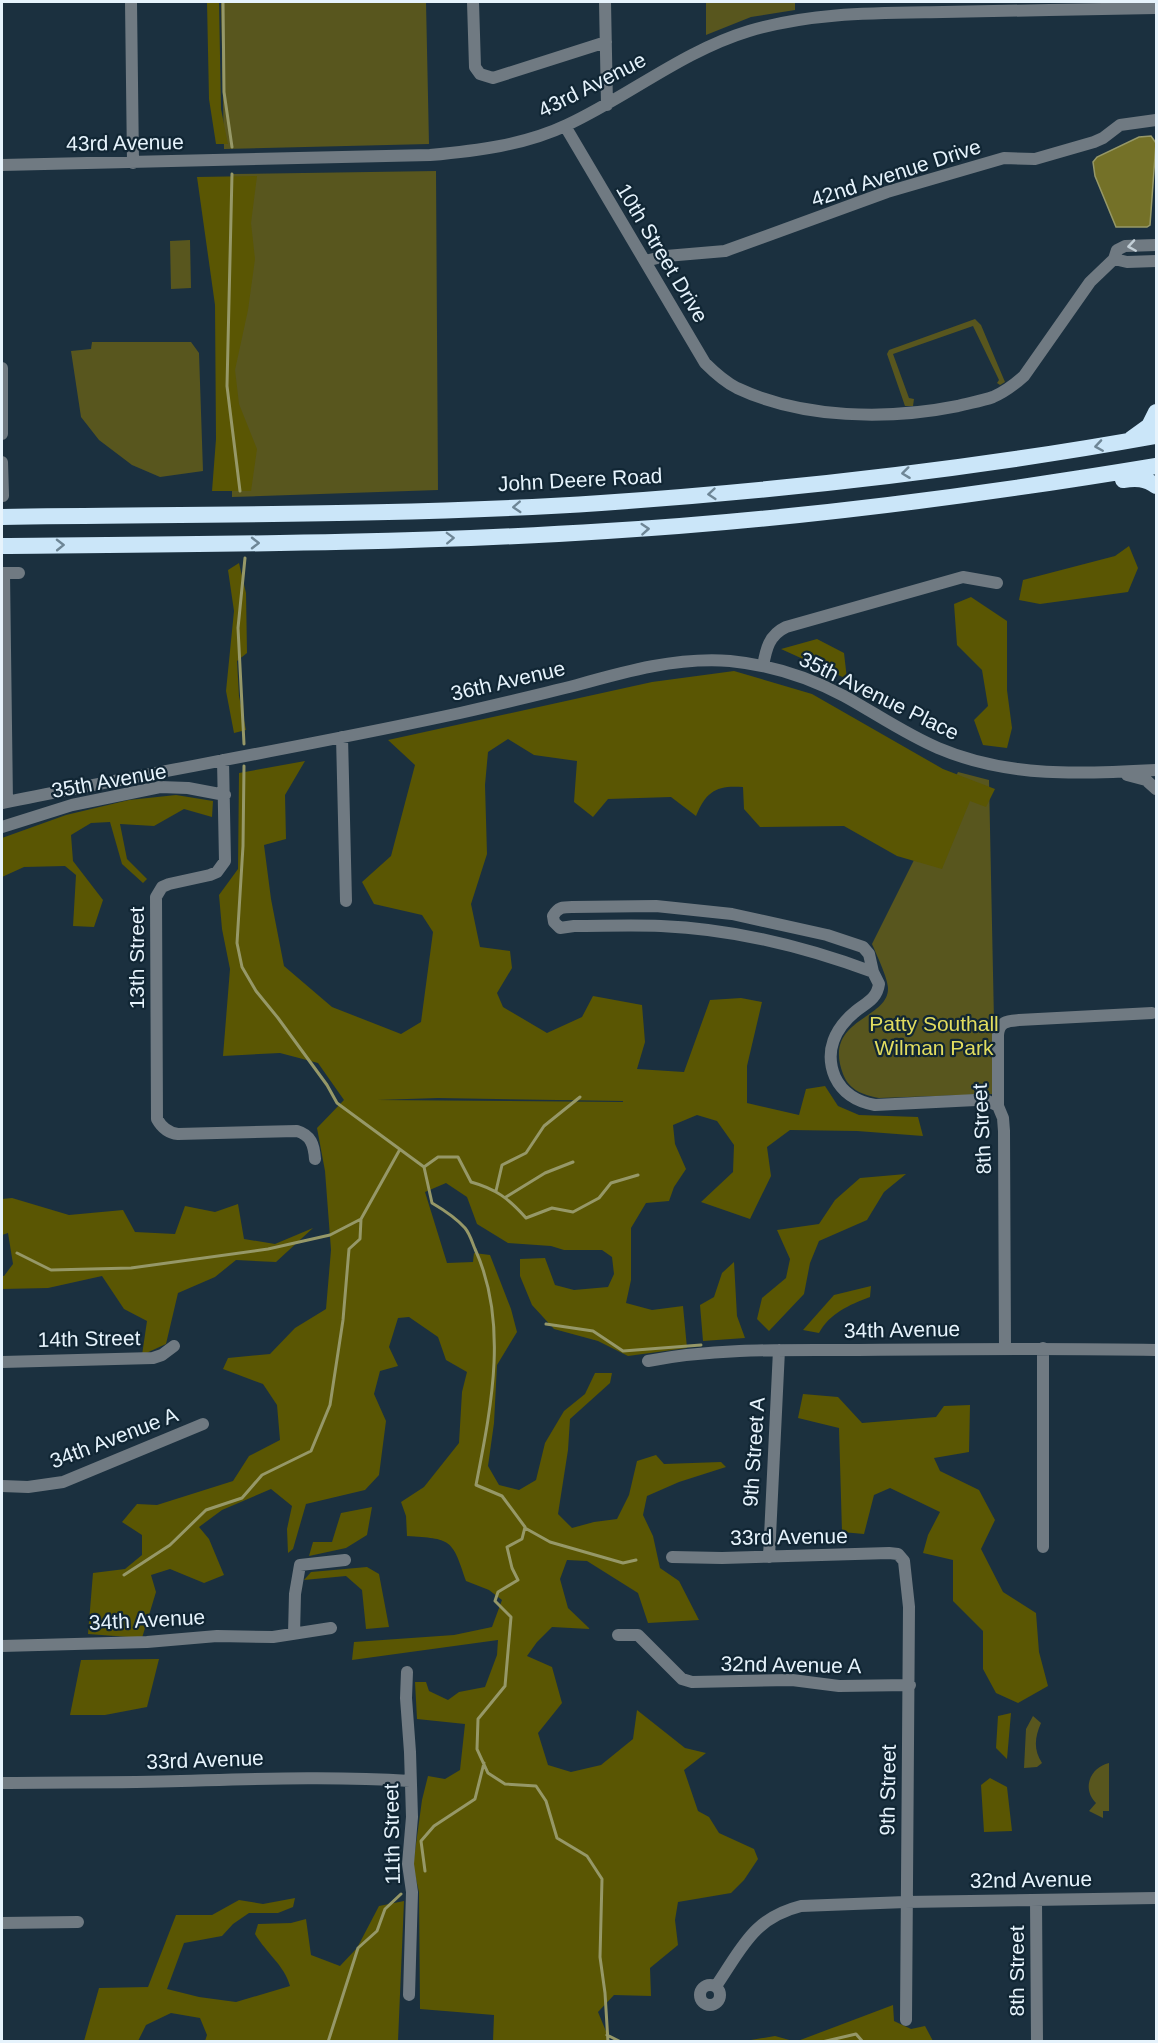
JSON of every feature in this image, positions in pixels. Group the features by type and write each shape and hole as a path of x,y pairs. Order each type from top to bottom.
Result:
{"highway":[{"path":"1125,441 1149,426 1156,412"},
{"name":"John Deere Road","path":"2,517 413,511 600,503 798,486 977,465 1156,436"},
{"path":"2,546 363,541 596,532 773,518 955,496 1156,466"},
{"path":"955,496 1024,494 1131,478 1148,480 1156,486"}],"street":[{"path":"131,2 133,162"},
{"path":"473,2 475,67 480,75 493,78 606,42"},
{"path":"605,2 607,105"},
{"name":"43rd Avenue","path":"2,165 430,155 468,151 512,142 565,126 722,41 747,32 807,17 836,14 1156,8"},
{"name":"42nd Avenue Drive","path":"645,261 666,256 725,251 887,192 1004,158 1029,159 1055,154 1103,138 1120,124 1156,120"},
{"name":"10th Street Drive","path":"565,126 705,363 717,376 738,388 756,396 805,408 860,414 924,411 992,398 1024,376 1090,282 1114,259 1117,250 1125,246 1156,245"},
{"path":"1114,259 1127,262 1156,261"},
{"path":"2,368 2,434"},
{"path":"2,462 3,496"},
{"path":"4,803 3,573 19,573"},
{"path":"763,666 769,643 775,633 786,627 963,577 997,583"},
{"name":"36th Avenue","path":"4,803 475,710 652,666 695,660 763,666"},
{"name":"35th Avenue Place","path":"763,666 797,675 819,684 912,735 955,755 991,765 1022,771 1156,770"},
{"path":"342,737 346,901"},
{"name":"13th Street","path":"223,760 225,861 217,872 162,887 156,897 158,1119 164,1128 171,1133 178,1134 297,1131 309,1136 315,1150 315,1160"},
{"path":"1120,772 1146,780 1156,789"},
{"name":"35th Avenue","path":"2,827 72,805 160,787 188,788 225,795"},
{"path":"873,972 781,944 721,932 663,926 560,928 554,922 553,915 561,908 633,906 684,908 785,924 857,944 868,954 879,984 876,995 846,1020 834,1036 831,1044 832,1066 838,1084 865,1103 875,1106 976,1100 986,1100 998,1106"},
{"path":"721,932 716,927 719,919 732,914"},
{"name":"8th Street","path":"1005,1348 1004,1131 1003,1118 998,1106 999,1026 1019,1020 1152,1013"},
{"name":"14th Street","path":"2,1362 153,1358 162,1355 174,1346"},
{"path":"1043,1348 1043,1547"},
{"name":"34th Avenue","path":"648,1361 716,1353 779,1350 1043,1348 1156,1350"},
{"name":"9th Street A","path":"769,1557 779,1350"},
{"name":"34th Avenue A","path":"2,1486 63,1482 203,1424"},
{"name":"33rd Avenue","path":"672,1557 890,1553 898,1554 904,1561"},
{"path":"294,1634 295,1594 300,1565 345,1560"},
{"name":"9th Street","path":"904,1561 909,1607 910,1685 906,2020"},
{"name":"34th Avenue","path":"2,1646 147,1642 217,1636 273,1637 331,1628"},
{"name":"32nd Avenue A","path":"618,1635 638,1635 682,1679 692,1682 792,1680 839,1686 910,1685"},
{"name":"11th Street","path":"407,1672 406,1698 412,1817 408,1864 412,1892 409,1995"},
{"name":"33rd Avenue","path":"2,1783 114,1783 275,1778 368,1778 410,1781"},
{"name":"32nd Avenue","path":"716,1986 753,1932 769,1918 801,1906 1156,1898"},
{"name":"8th Street","path":"1036,1899 1037,2042"},
{"path":"2,1923 78,1922"}],"green space":[{"path":"221,2 426,2 429,144 224,149"},
{"path":"706,2 795,2 795,10 751,17 706,35"},
{"path":"436,171 438,490 232,497 232,174"},
{"path":"190,240 191,288 171,289 170,241"},
{"path":"975,319 981,325 1005,382 1000,385 997,383 999,380 973,326 893,354 909,398 914,399 913,406 905,406 887,354 889,350"},
{"path":"92,342 191,342 199,353 203,471 160,477 132,465 99,440 81,417 71,351 91,349"},
{"name":"Patty Southall Wilman Park","path":"958,772 989,780 994,1021 992,1094 873,1097 857,1091 846,1080 839,1056 841,1041 848,1031 885,999 888,988 882,966 872,944"},
{"path":"1033,1716 1041,1723 1036,1743 1037,1753 1042,1763 1037,1767 1024,1768 1026,1729"},
{"path":"1109,1763 1109,1811 1103,1811 1103,1818 1089,1811 1096,1803 1089,1791 1089,1785 1093,1773"}],"shaded area":[{"path":"207,2 219,2 221,109 228,144 216,144 209,99"},
{"path":"1151,136 1156,143 1150,225 1147,227 1116,227 1095,176 1093,162 1097,157 1139,137"},
{"path":"257,176 251,223 255,259 248,310 235,370 239,404 257,449 251,491 212,491 216,439 215,305 197,177"},
{"path":"1129,546 1138,568 1128,592 1040,604 1019,600 1023,580 1115,556"},
{"path":"239,563 246,593 247,653 237,661 239,696 246,730 234,733 226,691 234,611 228,570"},
{"path":"971,597 1007,621 1007,690 1012,728 1007,748 983,745 974,720 988,706 982,670 957,645 954,604"},
{"path":"817,639 844,653 847,679 781,649"},
{"path":"734,671 812,694 943,769 995,789 986,807 970,801 942,869 897,856 844,826 760,827 744,809 743,787 726,787 714,791 708,795 696,816 671,797 608,799 593,817 574,802 577,761 534,755 508,739 488,752 485,785 487,854 471,904 480,947 510,951 512,968 497,993 503,1007 547,1033 582,1017 593,996 642,1005 645,1042 637,1069 684,1072 710,1000 741,998 762,1002 747,1066 747,1103 799,1115 806,1089 825,1086 838,1106 859,1115 918,1117 923,1136 857,1131 790,1130 767,1147 771,1176 750,1219 701,1202 733,1172 734,1145 717,1121 697,1115 673,1125 675,1144 686,1169 674,1187 669,1201 646,1203 631,1228 631,1280 626,1303 652,1310 683,1306 687,1348 628,1356 598,1341 554,1329 532,1305 520,1276 520,1259 545,1258 555,1285 574,1290 608,1287 614,1274 612,1257 602,1250 564,1250 551,1246 508,1243 477,1224 467,1197 446,1183 425,1192 447,1263 473,1262 474,1253 490,1255 511,1309 517,1332 497,1365 494,1423 488,1466 499,1485 519,1490 536,1480 545,1443 564,1411 585,1394 595,1373 612,1373 610,1383 570,1419 568,1450 558,1514 572,1528 617,1519 629,1495 637,1461 656,1455 664,1464 721,1462 726,1467 679,1482 647,1496 643,1515 653,1536 660,1568 679,1581 699,1620 648,1623 638,1593 587,1561 567,1560 560,1579 568,1608 590,1629 552,1627 527,1656 552,1667 562,1703 538,1733 548,1765 571,1772 601,1765 633,1739 637,1710 685,1748 706,1753 684,1770 698,1811 709,1817 719,1833 754,1849 758,1859 744,1880 731,1893 678,1902 675,1920 678,1945 650,1968 651,1996 614,1995 598,2012 610,2041 493,2041 494,2015 420,2009 419,1892 413,1866 422,1800 428,1776 445,1779 460,1770 465,1724 417,1719 415,1682 426,1682 429,1691 448,1700 459,1692 485,1687 497,1655 498,1640 352,1660 354,1642 454,1635 492,1627 502,1600 489,1590 466,1581 457,1556 448,1544 433,1538 407,1536 406,1516 401,1502 424,1487 459,1443 462,1392 467,1372 446,1360 438,1337 409,1317 398,1318 389,1347 398,1366 380,1371 374,1394 386,1421 379,1475 365,1490 306,1504 293,1549 288,1553 287,1529 292,1506 271,1489 222,1510 199,1527 209,1539 224,1575 204,1583 170,1569 151,1575 156,1592 142,1638 88,1634 93,1573 125,1569 142,1555 142,1535 122,1522 137,1504 157,1505 233,1481 249,1456 280,1440 277,1405 263,1384 223,1369 228,1358 270,1354 295,1328 326,1309 331,1250 325,1171 317,1128 344,1100 318,1063 280,1053 223,1056 230,969 222,929 219,895 238,869 239,773 305,761 285,795 286,839 264,845 271,899 284,966 332,1007 401,1034 421,1022 433,932 422,915 374,904 362,882 391,856 415,765 388,740 652,682","holes":["438,1098 623,1102 377,1100"]},
{"path":"176,795 213,801 212,817 184,809 154,826 120,824 127,859 147,879 143,883 122,864 110,822 91,823 71,835 73,861 103,900 94,927 73,926 76,875 65,866 24,867 2,877 2,838 66,815 129,800"},
{"path":"906,1174 884,1192 867,1220 819,1241 810,1263 804,1294 769,1331 757,1319 762,1298 786,1278 790,1259 777,1230 819,1224 835,1200 860,1178"},
{"path":"12,1198 69,1215 123,1210 135,1232 175,1234 185,1206 215,1212 238,1204 244,1239 275,1244 313,1228 276,1262 236,1260 215,1277 178,1293 166,1344 142,1355 147,1321 124,1309 102,1276 48,1288 2,1289 2,1276 13,1264 8,1233 2,1235 2,1199"},
{"path":"734,1262 737,1316 745,1338 703,1341 700,1305 714,1297 722,1273"},
{"path":"871,1286 870,1297 834,1315 819,1333 803,1330 834,1295"},
{"path":"803,1394 838,1397 862,1423 936,1417 944,1406 970,1405 969,1452 934,1458 940,1471 979,1490 995,1520 981,1549 1003,1592 1036,1613 1039,1652 1048,1686 1018,1703 996,1693 983,1669 983,1631 953,1601 953,1560 923,1553 928,1535 940,1512 890,1488 874,1495 864,1534 842,1532 839,1428 798,1418"},
{"path":"372,1507 367,1535 346,1548 309,1556 313,1542 332,1542 341,1513"},
{"path":"367,1567 379,1574 389,1627 366,1629 362,1590 346,1576 304,1580 311,1572"},
{"path":"159,1659 147,1707 105,1715 70,1715 81,1660"},
{"path":"1011,1713 1007,1759 996,1748 998,1716"},
{"path":"990,1778 1007,1787 1012,1831 984,1832 981,1785"},
{"path":"295,1898 293,1907 278,1913 249,1913 233,1924 222,1936 184,1943 167,1989 199,1997 236,2002 290,1986 284,1972 255,1934 258,1924 291,1923 306,1919 311,1955 340,1966 357,1948 379,1906 404,1901 398,2041 205,2041 207,2035 200,2018 171,2013 146,2025 138,2041 84,2041 99,1988 148,1987 176,1915 212,1915 239,1900 263,1904"},
{"path":"893,2005 894,2021 911,2029 925,2026 933,2041 795,2042"},
{"path":"775,2036 793,2041 745,2041"}],"waterway":[{"path":"223,2 224,92 232,147"},
{"path":"232,174 227,386 240,491"},
{"path":"244,744 238,628 245,558"},
{"path":"244,766 243,846 237,943 242,967 256,991 327,1085 337,1103 424,1167 432,1203 467,1230 485,1277 492,1306 494,1366 487,1426 476,1485 502,1496 525,1527 522,1539 507,1547 512,1568 518,1580 498,1592 495,1601 511,1617 505,1686 478,1719 477,1749 488,1773 505,1784 536,1786 546,1801 557,1838 587,1856 602,1879 600,1957 608,2042"},
{"path":"496,1191 502,1165 526,1153 544,1126 580,1097"},
{"path":"17,1253 51,1270 131,1268 268,1249 330,1235 361,1219 399,1151"},
{"path":"424,1167 438,1157 458,1157 471,1182 501,1195 526,1218 552,1208 573,1212 599,1198 611,1183 638,1175"},
{"path":"506,1197 545,1173 573,1162"},
{"path":"124,1575 170,1545 206,1510 242,1498 262,1475 311,1451 330,1405 343,1320 349,1249 360,1239 361,1219"},
{"path":"546,1324 593,1331 623,1351 701,1345"},
{"path":"525,1528 550,1542 623,1563 636,1560"},
{"path":"425,1871 421,1841 434,1826 475,1799 484,1763"},
{"path":"328,2042 358,1948 377,1931 385,1909 401,1894"},
{"path":"822,2042 856,2034 863,2042"},
{"path":"607,2035 621,2042"}]}
